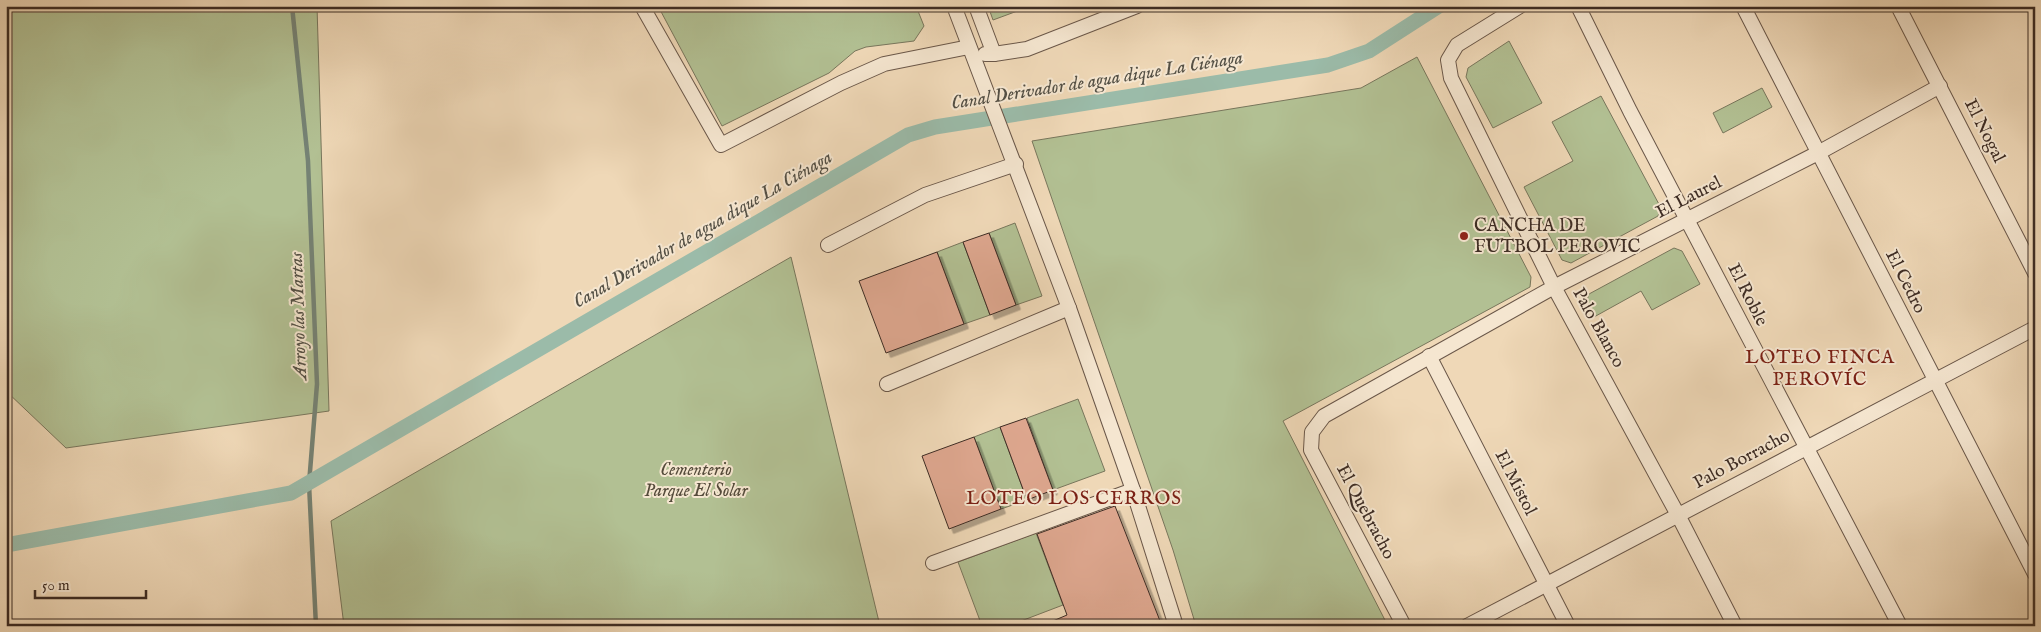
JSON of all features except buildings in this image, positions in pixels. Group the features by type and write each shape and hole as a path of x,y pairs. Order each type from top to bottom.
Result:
{"street":[{"path":"642,6 721,145 840,83 884,64 971,51 994,54 1027,49 1137,6"},
{"path":"954,6 1070,308 1176,626"},
{"path":"976,6 994,54"},
{"name":"Palo Blanco","path":"1520,6 1457,45 1448,60 1451,78 1554,288 1678,515 1735,626"},
{"name":"El Roble","path":"1578,6 1687,220 1900,626"},
{"name":"El Cedro","path":"1743,6 2035,574"},
{"name":"El Nogal","path":"1898,6 2035,273"},
{"name":"El Laurel","path":"1324,416 1554,288 1818,153 1940,86"},
{"path":"828,245 925,195 1016,164"},
{"path":"887,384 1070,308"},
{"name":"Palo Borracho","path":"1467,626 2035,328"},
{"name":"El Mistol","path":"1429,356 1568,626"},
{"name":"El Quebracho","path":"1324,416 1312,432 1311,450 1404,626"},
{"path":"933,563 1132,490"}],"green space":[{"path":"6,6 317,6 329,411 66,448 6,391"},
{"path":"658,6 916,6 924,26 914,41 866,47 855,51 829,73 722,126"},
{"path":"988,6 1031,6 993,20"},
{"path":"1509,41 1542,103 1493,128 1466,77 1468,68"},
{"path":"1417,57 1531,277 1530,287 1283,421 1388,626 1196,626 1173,550 1032,141 1361,88"},
{"path":"1762,88 1772,107 1723,133 1713,113"},
{"path":"1601,96 1661,208 1658,216 1571,263 1562,260 1524,187 1573,161 1552,122"},
{"path":"1015,223 1042,296 1016,305 989,233"},
{"path":"963,242 990,315 964,324 937,252"},
{"path":"1674,248 1682,251 1700,284 1652,310 1641,291 1594,317 1586,303 1589,294"},
{"name":"Cementerio Parque El Solar","path":"791,257 880,626 344,626 331,521"},
{"path":"1078,399 1105,471 1053,490 1027,418"},
{"path":"1000,427 1027,500 1001,509 974,437"},
{"path":"1036,533 1063,605 1008,626 982,626 958,562"}],"waterway":[{"name":"Arroyo las Martas","path":"292,6 308,161 317,384 309,484 316,626"},
{"name":"Canal Derivador de agua dique La Ciénaga","path":"6,545 291,493 908,135 935,127 1328,65 1369,51 1439,6"}],"place":[{"name":"CANCHA DE FUTBOL PEROVIC","path":"1464,236"}],"district":[{"name":"LOTEO FINCA PEROVÍC","path":"1820,369"},
{"name":"LOTEO LOS CERROS","path":"1074,499"}]}
